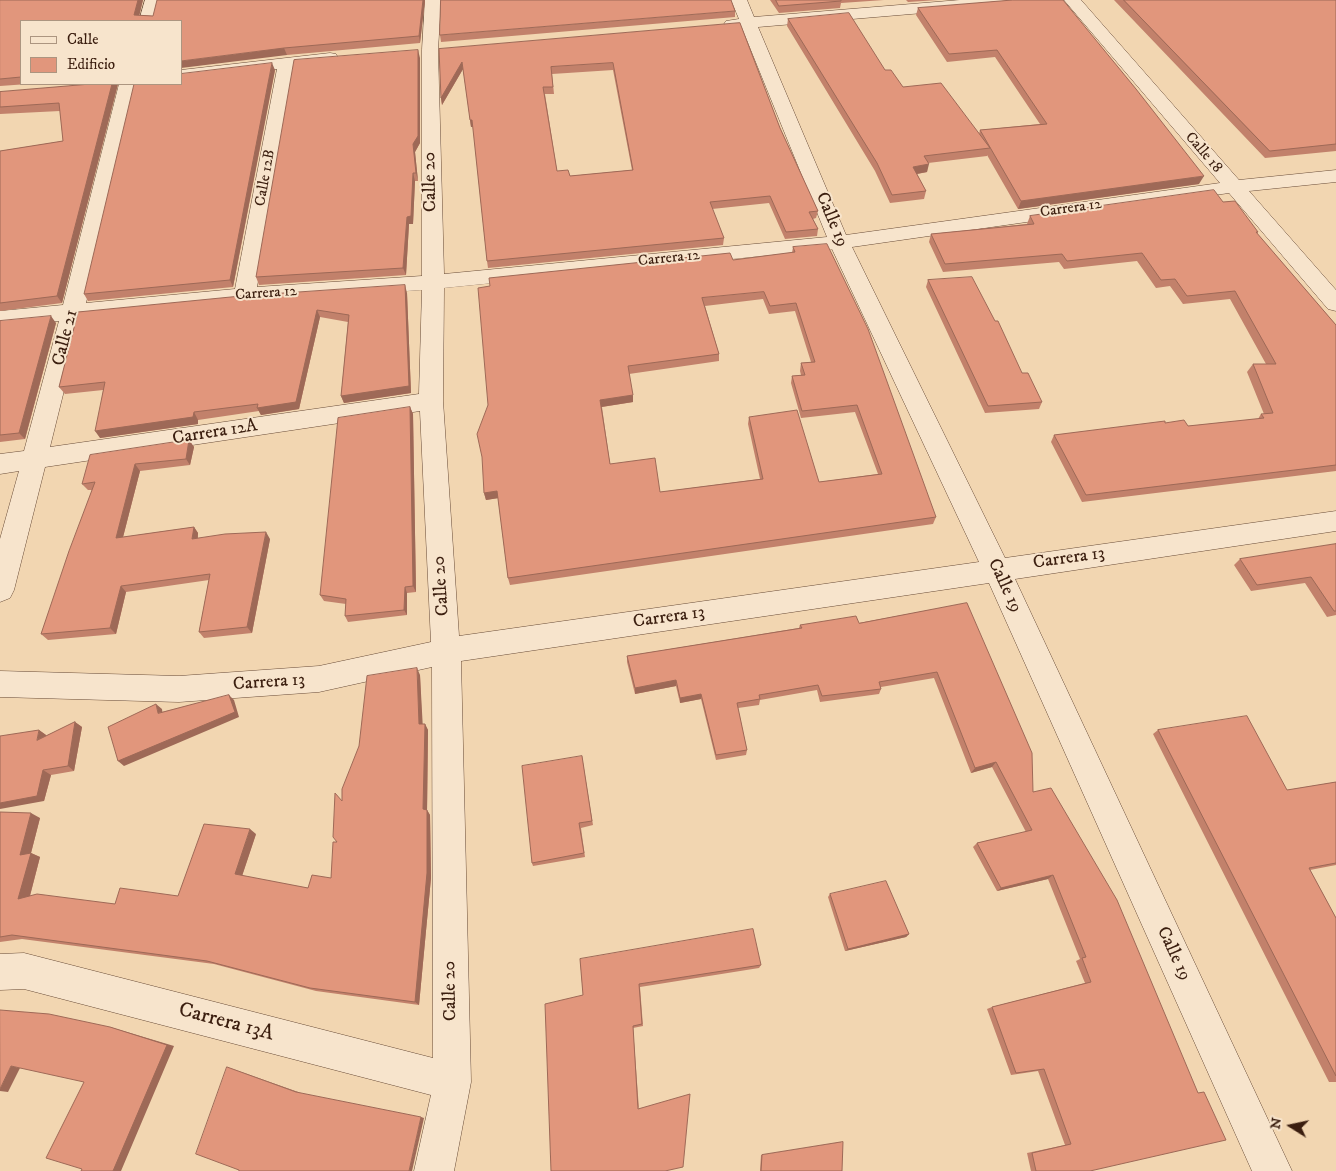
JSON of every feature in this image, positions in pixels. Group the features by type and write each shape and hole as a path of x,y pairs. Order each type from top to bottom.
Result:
{"street":[{"path":"147,20 153,0"},
{"name":"Calle 20","path":"433,0 430,50 431,401 446,651 452,1082 434,1171"},
{"path":"718,25 744,11 1017,0"},
{"name":"Calle 18","path":"1072,0 1336,304"},
{"name":"Calle 19","path":"744,11 839,242 997,570 1272,1171"},
{"path":"182,75 344,57"},
{"name":"Calle 12B","path":"245,295 287,62"},
{"name":"Calle 21","path":"0,590 73,311 128,85"},
{"name":"Carrera 12","path":"0,319 245,295 432,282 839,242 1233,187 1336,176"},
{"name":"Carrera 12A","path":"0,464 35,461 431,401"},
{"name":"Carrera 13","path":"0,684 179,689 319,679 446,651 1336,520"},
{"name":"Carrera 13A","path":"0,972 24,971 452,1082"}],"building":[{"path":"0,0 138,0 134,15 153,16 157,0 423,0 419,36 284,48 182,61 182,20 20,20 20,77 0,79"},
{"path":"441,0 731,0 735,11 440,35"},
{"path":"776,0 841,0 841,1 779,6"},
{"path":"1013,0 1063,0 1204,176 1021,201 980,130 1047,124 997,50 949,54 918,8"},
{"path":"1124,0 1336,0 1336,144 1270,151"},
{"path":"849,13 885,70 891,70 903,87 941,83 990,148 924,156 929,164 913,167 926,191 892,195 877,163 788,19"},
{"path":"740,23 780,128 818,211 809,212 818,229 786,232 770,196 710,202 724,238 487,261 472,120 470,120 462,62 441,98 439,49","holes":["613,63 633,170 570,176 568,170 557,171 543,87 553,87 551,67"]},
{"path":"418,50 418,136 413,144 416,173 413,173 411,216 407,217 403,268 256,277 294,60"},
{"path":"272,63 230,280 84,294 134,85 182,85 182,74"},
{"path":"80,85 112,85 57,296 0,303 0,151 63,141 59,103 0,107 0,92"},
{"path":"1214,190 1223,202 1235,201 1258,232 1256,232 1336,325 1336,465 1086,495 1054,435 1165,421 1165,423 1184,420 1188,426 1264,418 1261,414 1273,413 1253,364 1276,364 1235,291 1187,296 1175,279 1161,280 1142,253 1067,261 1062,254 945,264 931,234 1034,224 1030,216"},
{"path":"827,244 868,329 936,517 508,578 497,491 484,493 482,457 477,434 488,405 478,288 490,286 489,278 730,253 733,260 795,252 793,247","holes":["764,292 770,306 796,303 815,362 801,363 805,375 792,376 802,411 857,405 882,474 819,482 797,410 749,417 763,479 660,492 655,458 610,464 600,400 633,395 628,366 719,354 702,298"]},
{"path":"972,277 995,321 998,321 1022,373 1028,373 1042,402 988,406 928,280"},
{"path":"405,285 409,386 341,396 349,315 317,310 296,402 257,408 258,404 194,412 193,417 95,431 105,382 59,387 78,312 241,296"},
{"path":"51,316 19,433 0,435 0,321"},
{"path":"410,407 413,586 405,587 404,610 345,616 346,599 320,595 338,418"},
{"path":"189,440 186,459 135,464 116,538 194,527 192,539 225,534 266,532 247,627 199,632 210,574 121,586 110,628 41,634 95,482 82,484 90,455"},
{"path":"1336,544 1336,611 1334,611 1311,577 1257,585 1240,559"},
{"path":"967,603 1032,753 1033,792 1051,788 1117,900 1198,1093 1204,1092 1226,1140 1090,1171 1036,1171 1032,1153 1071,1144 1044,1069 1016,1073 992,1007 1091,982 1082,958 1086,957 1053,875 1001,888 977,843 1032,830 996,762 975,768 937,672 879,682 881,689 822,696 818,685 759,695 760,699 737,703 747,750 716,755 701,694 680,698 676,680 635,688 627,656 802,628 800,625 856,616 859,623"},
{"path":"417,668 419,724 425,724 423,809 427,810 427,873 415,1002 310,988 207,961 12,935 0,937 0,812 31,813 20,855 31,853 18,899 37,894 115,904 120,888 178,896 204,824 250,829 235,874 308,888 312,875 331,878 333,842 337,842 333,837 335,793 342,801 342,789 359,746 367,676"},
{"path":"229,695 235,712 118,761 108,727 156,704 158,713"},
{"path":"1247,716 1287,790 1336,782 1336,863 1309,868 1336,918 1336,1076 1158,730"},
{"path":"75,722 68,766 43,770 37,796 0,803 0,736 39,730 37,740"},
{"path":"582,756 592,821 579,823 584,853 532,863 522,766"},
{"path":"886,881 909,934 848,949 830,894"},
{"path":"753,929 761,965 639,984 642,1024 633,1026 638,1109 690,1094 683,1167 665,1171 551,1171 545,1004 583,995 580,959"},
{"path":"0,1010 49,1014 110,1027 167,1045 113,1171 81,1171 82,1169 46,1158 84,1082 11,1066 0,1089"},
{"path":"227,1067 296,1092 421,1117 409,1171 239,1171 196,1154"},
{"path":"843,1142 842,1171 761,1171 762,1155"}]}
